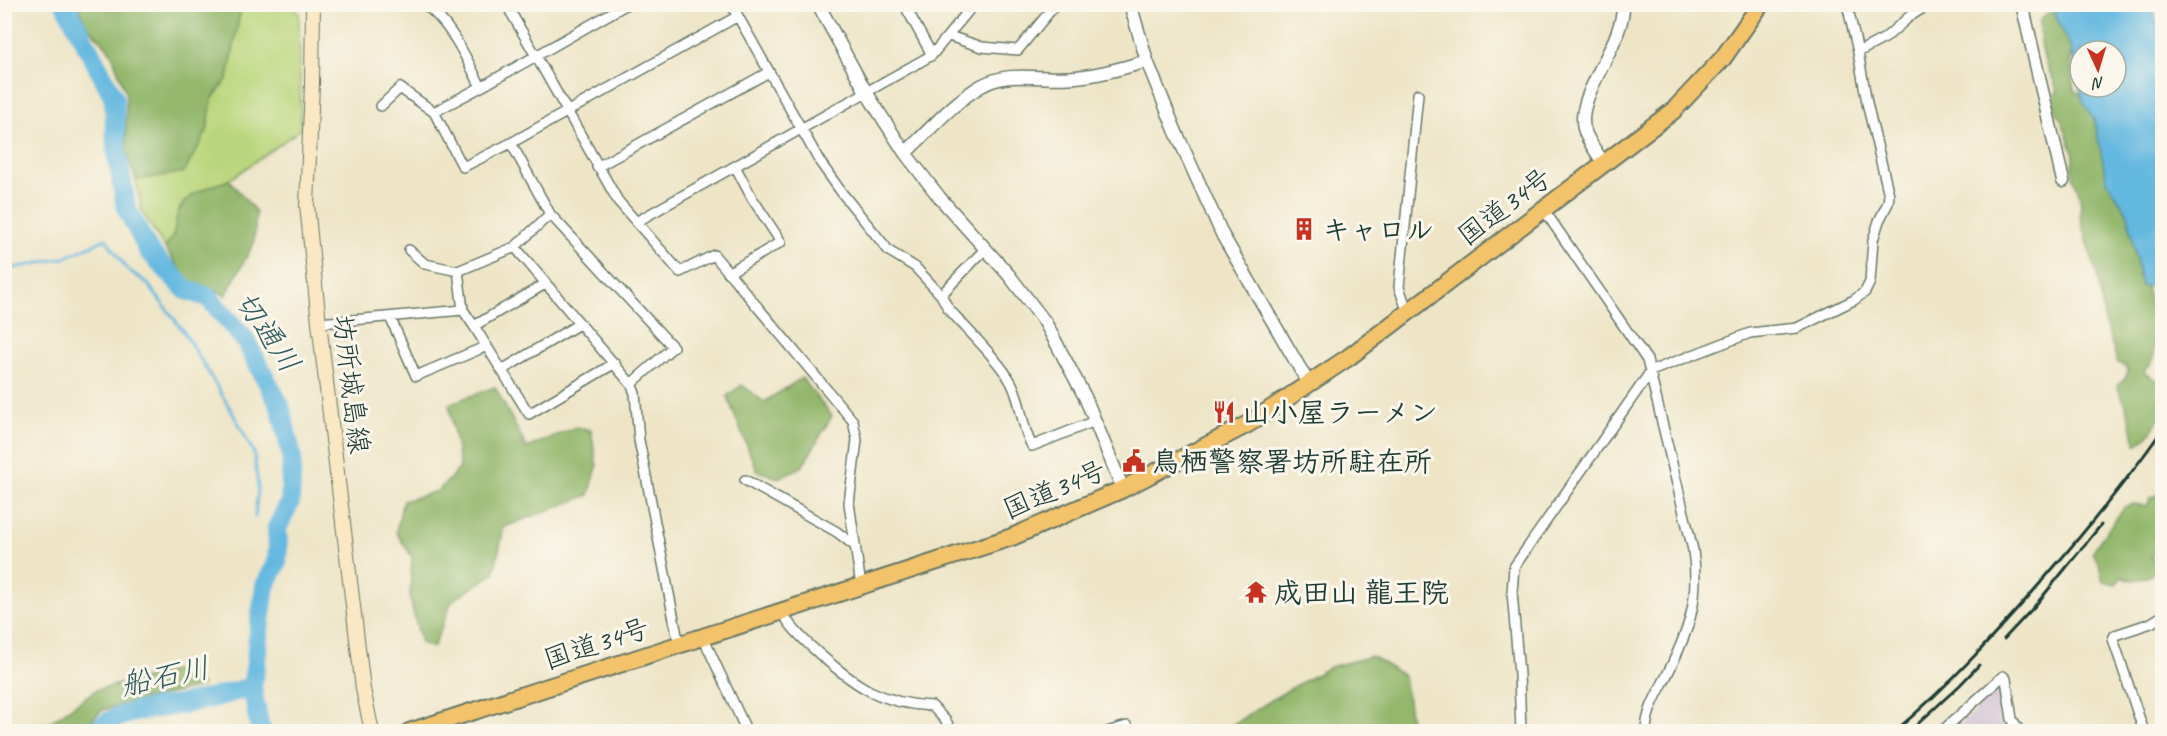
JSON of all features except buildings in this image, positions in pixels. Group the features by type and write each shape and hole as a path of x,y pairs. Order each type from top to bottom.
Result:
{"highway":[{"name":"国道34号","path":"409,732 1012,537 1123,489 1248,424 1349,357 1673,111 1723,58 1761,4"}],"main road":[{"name":"坊所城島線","path":"313,4 306,205 362,678 372,732"}],"street":[{"path":"424,4 445,24 481,87"},
{"path":"506,4 618,201 680,272 714,255 853,421 857,440 849,503 861,586"},
{"path":"434,112 627,4"},
{"path":"731,4 820,162 870,230 889,250 915,267 940,295 948,309 1011,381 1020,401 1024,433 1032,446 1095,421"},
{"path":"818,4 866,92 905,153 940,198 1008,274 1045,322 1084,397 1123,489"},
{"path":"904,4 932,55"},
{"path":"636,222 932,55 974,4"},
{"path":"949,36 982,47 1018,50 1056,4"},
{"path":"1130,4 1147,61 1175,130 1223,236 1309,384"},
{"path":"1604,164 1584,131 1583,111 1620,26 1623,4"},
{"path":"1521,732 1512,592 1515,567 1651,371 1750,333 1797,328 1854,300 1865,292 1870,282 1873,240 1889,195 1846,4"},
{"path":"1858,52 1885,38 1910,16 1930,4"},
{"path":"2022,4 2063,181"},
{"path":"381,106 400,88 434,112 463,167 738,16"},
{"path":"905,153 964,98 982,86 1004,78 1030,76 1073,78 1102,74 1147,61"},
{"path":"597,167 769,72"},
{"path":"1408,313 1399,287 1418,94"},
{"path":"510,143 550,214 673,346 631,384"},
{"path":"728,273 781,242 752,198 735,166"},
{"path":"1544,210 1641,350 1651,371 1693,550 1696,574 1695,599 1688,630 1654,701 1646,724 1646,732"},
{"path":"409,250 424,264 458,271 515,247 550,214"},
{"path":"515,247 579,324 615,363 635,393 639,440 677,635 681,644"},
{"path":"940,295 986,248"},
{"path":"458,271 463,310 529,414 615,363"},
{"path":"474,326 545,284"},
{"path":"319,323 463,310"},
{"path":"390,317 416,376 487,346"},
{"path":"502,370 579,324"},
{"path":"746,480 837,532 855,546"},
{"path":"782,611 786,621 809,644 852,679 869,691 893,700 910,705 932,706 946,721 952,732"},
{"path":"2144,732 2113,639 2115,635 2151,623 2163,616"},
{"path":"703,637 747,732"},
{"path":"1941,732 2003,676 2006,679 2012,719 2020,732"},
{"path":"1107,732 1127,726 1131,732"}],"shaded area":[{"path":"1999,688 2006,721 2014,731 1953,731"}],"green space":[{"path":"78,5 237,5 241,7 228,78 212,99 207,131 184,172 136,180 126,152 126,93 111,52 86,24"},
{"path":"237,5 292,5 299,14 301,129 229,180 191,195 178,212 175,235 165,248 142,212 136,180 184,172 207,131 212,99 228,78 241,7"},
{"path":"2050,12 2060,14 2070,39 2068,39 2068,99 2086,99 2117,175 2133,229 2153,319 2154,357 2144,373 2162,383 2162,415 2147,437 2136,445 2131,423 2117,386 2126,377 2128,371 2125,366 2118,363 2105,322 2098,279 2080,215 2079,193 2073,177 2074,155 2061,119 2054,111 2054,97 2057,91 2044,59 2040,20"},
{"path":"229,180 256,212 254,243 226,295 187,280 165,248 174,233 178,213 186,200 199,191"},
{"path":"802,378 832,416 802,467 778,478 757,471 727,396 742,385 764,402"},
{"path":"495,387 527,448 576,427 591,430 597,467 589,495 504,527 494,573 452,601 433,648 421,643 410,599 412,557 396,532 403,501 438,491 460,468 449,404"},
{"path":"2162,489 2162,547 2151,556 2158,569 2150,576 2141,579 2132,580 2122,577 2116,584 2103,582 2099,564 2092,553 2124,507 2134,504 2147,506 2150,498 2158,495"},
{"path":"1372,656 1404,676 1412,727 1409,731 1222,731 1330,667"},
{"path":"188,667 202,686 102,710 81,731 5,731 5,725 49,723 96,690"}],"water":[{"path":"2151,4 2162,38 2162,285 2141,286 2128,214 2107,181 2094,119 2082,99 2128,99 2128,39 2068,39 2068,43 2054,12 2059,9 2058,5"}],"waterway":[{"name":"切通川","path":"65,4 114,98 116,148 126,207 148,250 186,290 208,297 245,340 280,406 292,457 290,502 277,528 277,563 265,586 258,636 252,687 262,732"},
{"path":"4,270 64,258 106,239 127,269 147,283 184,332 231,410 254,453 258,487 255,517"},
{"name":"船石川","path":"95,732 125,714 192,702 252,687"}],"railway":[{"path":"1894,732 1955,676 2012,616 2107,504 2162,430"},
{"path":"2004,639 2034,607 2101,525"},
{"path":"1909,732 1979,665"}],"place":[{"name":"キャロル","path":"1304,229"},
{"name":"山小屋ラーメン","path":"1224,412"},
{"name":"鳥栖警察署坊所駐在所","path":"1134,461"},
{"name":"成田山 龍王院","path":"1256,592"}]}
